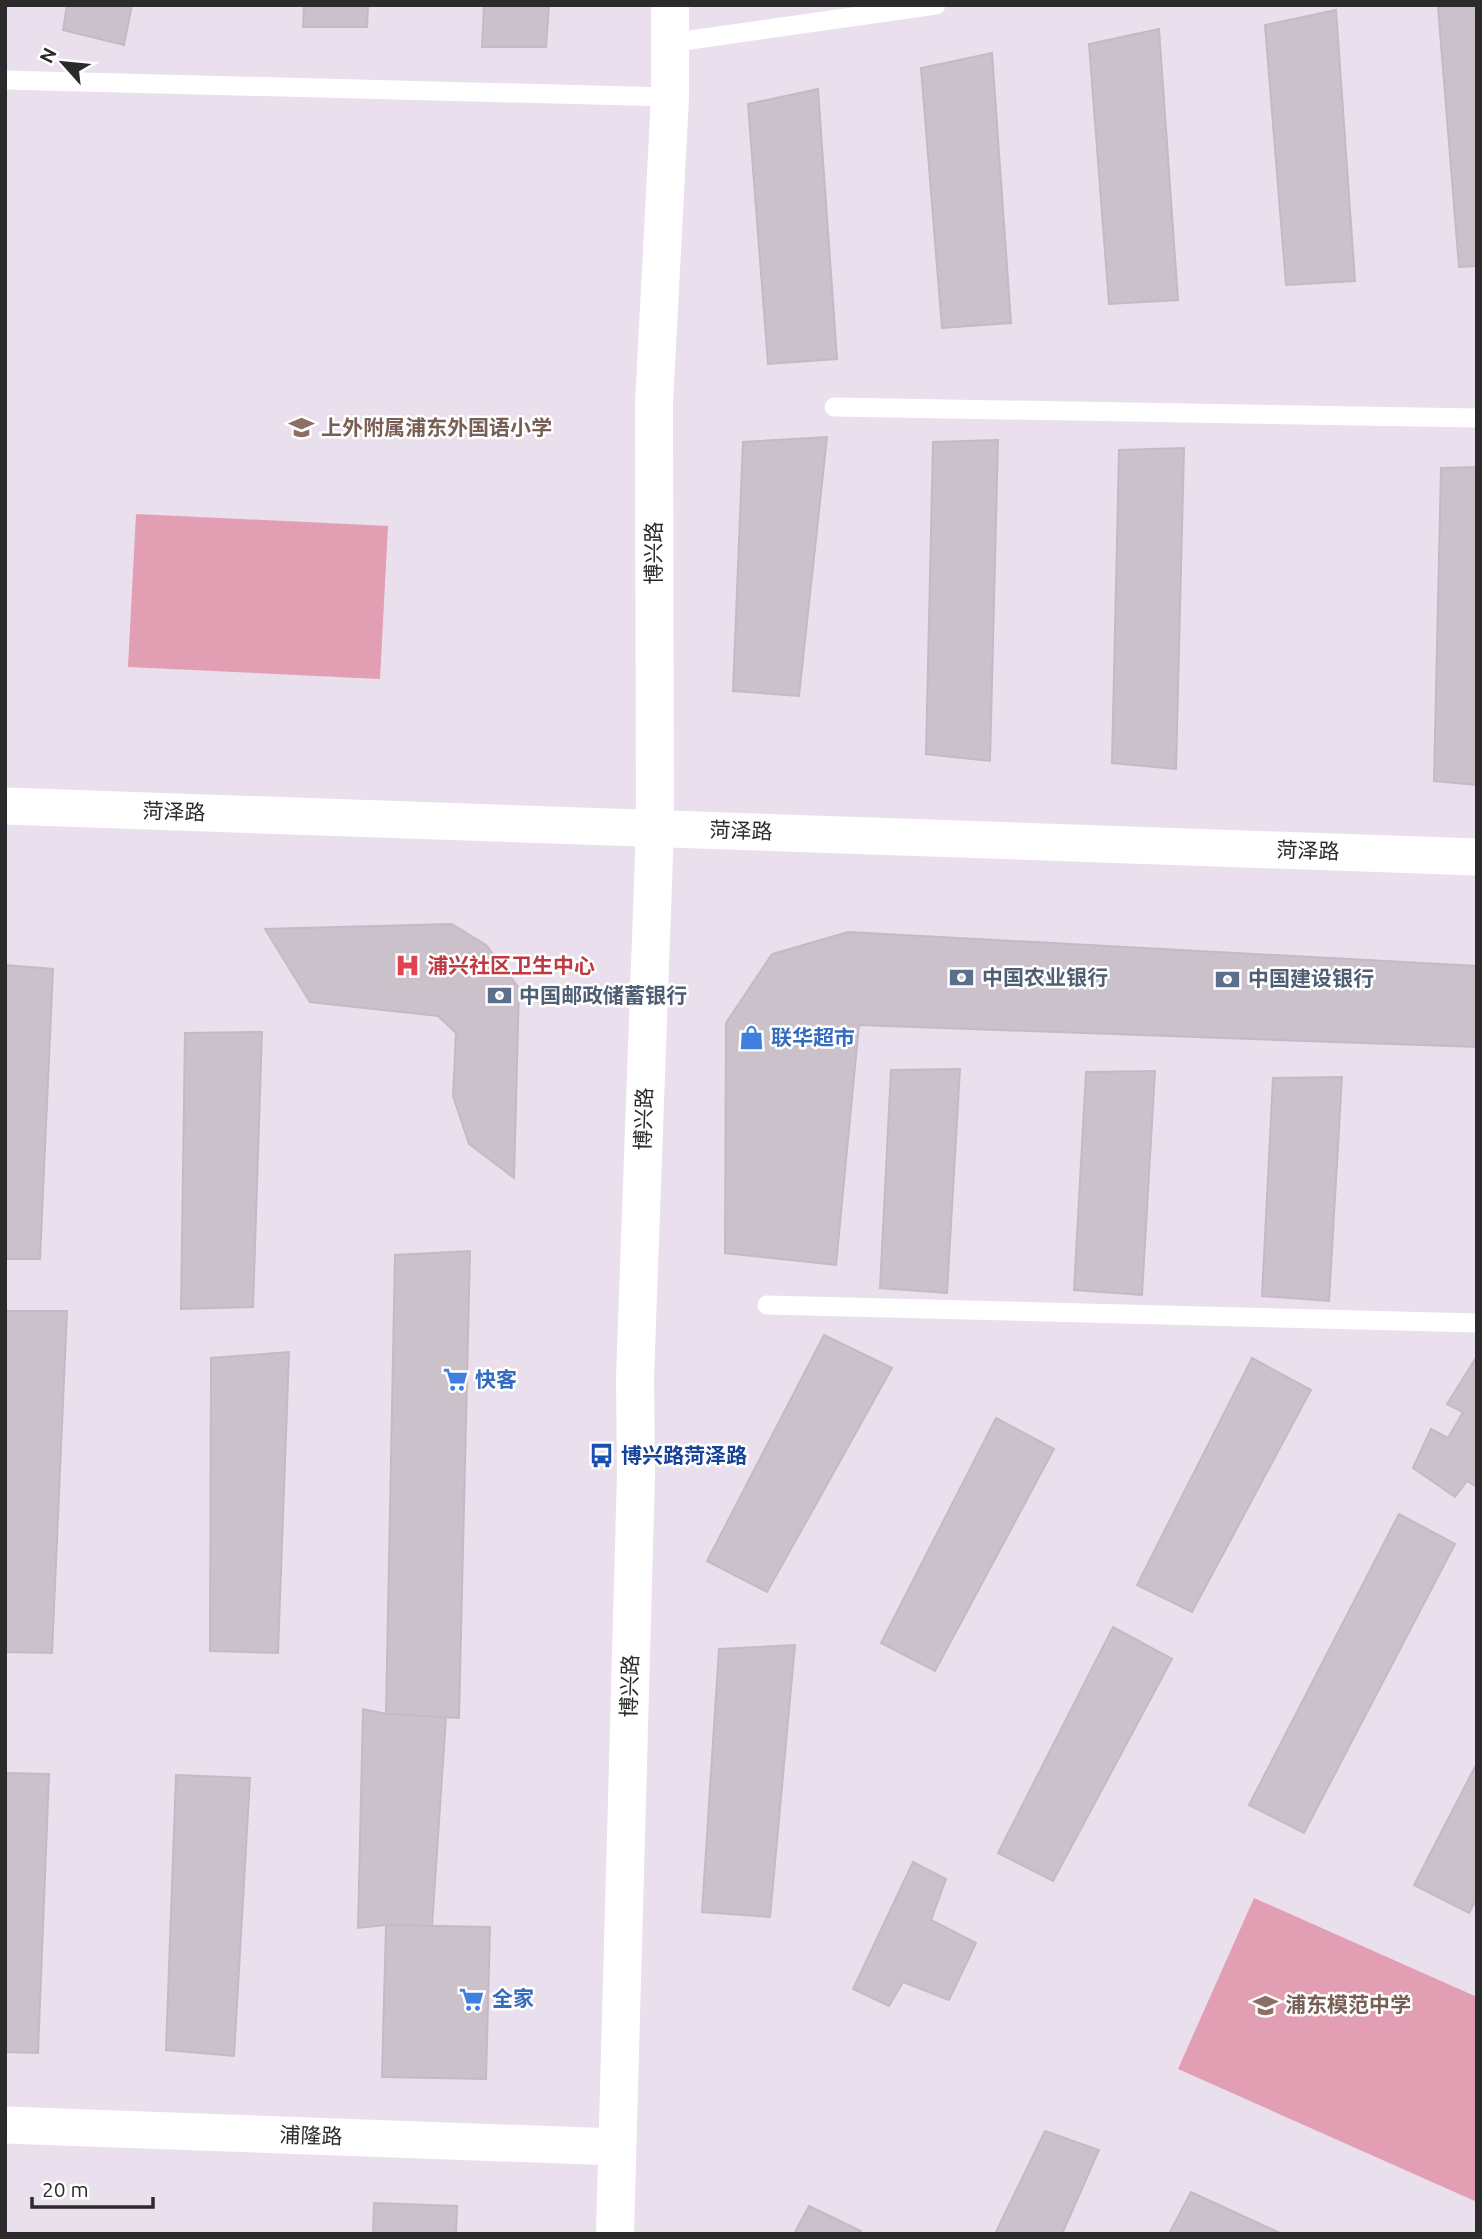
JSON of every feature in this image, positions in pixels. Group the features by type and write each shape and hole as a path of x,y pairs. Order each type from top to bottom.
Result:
{"street":[{"name":"博兴路","path":"615,2234 636,1473 635,1377 655,828 654,404 670,97 670,5"},
{"name":"菏泽路","path":"5,806 1477,857"},
{"name":"浦隆路","path":"5,2125 617,2147"}],"lane":[{"path":"669,43 936,5"},
{"path":"5,80 670,97"},
{"path":"834,407 1477,418"},
{"path":"767,1305 1477,1323"}],"shaded area":[{"path":"136,514 388,526 380,679 128,667"},
{"path":"1254,1898 1477,1997 1477,2202 1178,2069"}],"building":[{"path":"67,5 132,5 124,45 63,30"},
{"path":"304,5 368,5 367,27 303,27"},
{"path":"484,5 549,5 546,47 482,47"},
{"path":"1477,5 1477,266 1459,267 1438,7"},
{"path":"1336,10 1355,281 1286,285 1265,25"},
{"path":"1159,29 1178,300 1109,304 1089,44"},
{"path":"992,53 1011,323 942,328 921,68"},
{"path":"818,89 837,359 768,364 748,104"},
{"path":"827,437 799,696 733,691 743,442"},
{"path":"998,440 990,761 926,754 933,442"},
{"path":"1184,448 1176,769 1112,763 1119,450"},
{"path":"1477,467 1477,785 1434,781 1441,468"},
{"path":"452,924 486,945 519,988 514,1178 469,1144 453,1096 456,1033 438,1016 310,1002 265,929"},
{"path":"848,932 1477,966 1477,1047 859,1025 836,1265 725,1253 726,1023 772,954"},
{"path":"5,965 53,969 40,1259 5,1259"},
{"path":"262,1032 253,1307 181,1309 185,1033"},
{"path":"960,1069 947,1293 880,1288 891,1070"},
{"path":"1155,1071 1142,1295 1074,1290 1086,1072"},
{"path":"1342,1077 1329,1301 1262,1296 1273,1078"},
{"path":"470,1251 459,1718 386,1714 395,1255"},
{"path":"5,1311 67,1311 52,1653 5,1652"},
{"path":"824,1335 892,1368 767,1592 707,1561"},
{"path":"289,1352 278,1653 210,1651 211,1358"},
{"path":"1477,1356 1477,1487 1467,1481 1455,1497 1413,1468 1431,1429 1448,1438 1463,1412 1447,1404"},
{"path":"1252,1358 1311,1390 1192,1612 1137,1585"},
{"path":"996,1418 1054,1449 935,1671 881,1643"},
{"path":"1399,1514 1455,1544 1304,1833 1249,1805"},
{"path":"1113,1627 1172,1659 1053,1881 998,1853"},
{"path":"795,1645 770,1917 702,1912 719,1649"},
{"path":"363,1709 386,1714 446,1717 432,1926 386,1925 358,1928"},
{"path":"1477,1763 1477,1898 1469,1913 1414,1885"},
{"path":"5,1773 49,1774 38,2053 5,2052"},
{"path":"176,1775 250,1778 234,2056 166,2050"},
{"path":"913,1862 946,1879 931,1920 976,1943 949,2000 903,1982 889,2006 853,1989"},
{"path":"386,1925 490,1927 486,2079 382,2077"},
{"path":"1045,2131 1099,2150 1062,2234 995,2234"},
{"path":"1191,2192 1282,2234 1169,2234"},
{"path":"374,2203 457,2206 456,2234 373,2234"},
{"path":"809,2206 861,2231 860,2234 794,2234"}],"place":[{"name":"上外附属浦东外国语小学","path":"301,428"},
{"name":"浦兴社区卫生中心","path":"407,966"},
{"name":"中国农业银行","path":"962,978"},
{"name":"中国建设银行","path":"1228,979"},
{"name":"中国邮政储蓄银行","path":"499,996"},
{"name":"联华超市","path":"751,1038"},
{"name":"快客","path":"455,1380"},
{"name":"博兴路菏泽路","path":"601,1456"},
{"name":"全家","path":"472,1999"},
{"name":"浦东模范中学","path":"1265,2005"}]}
